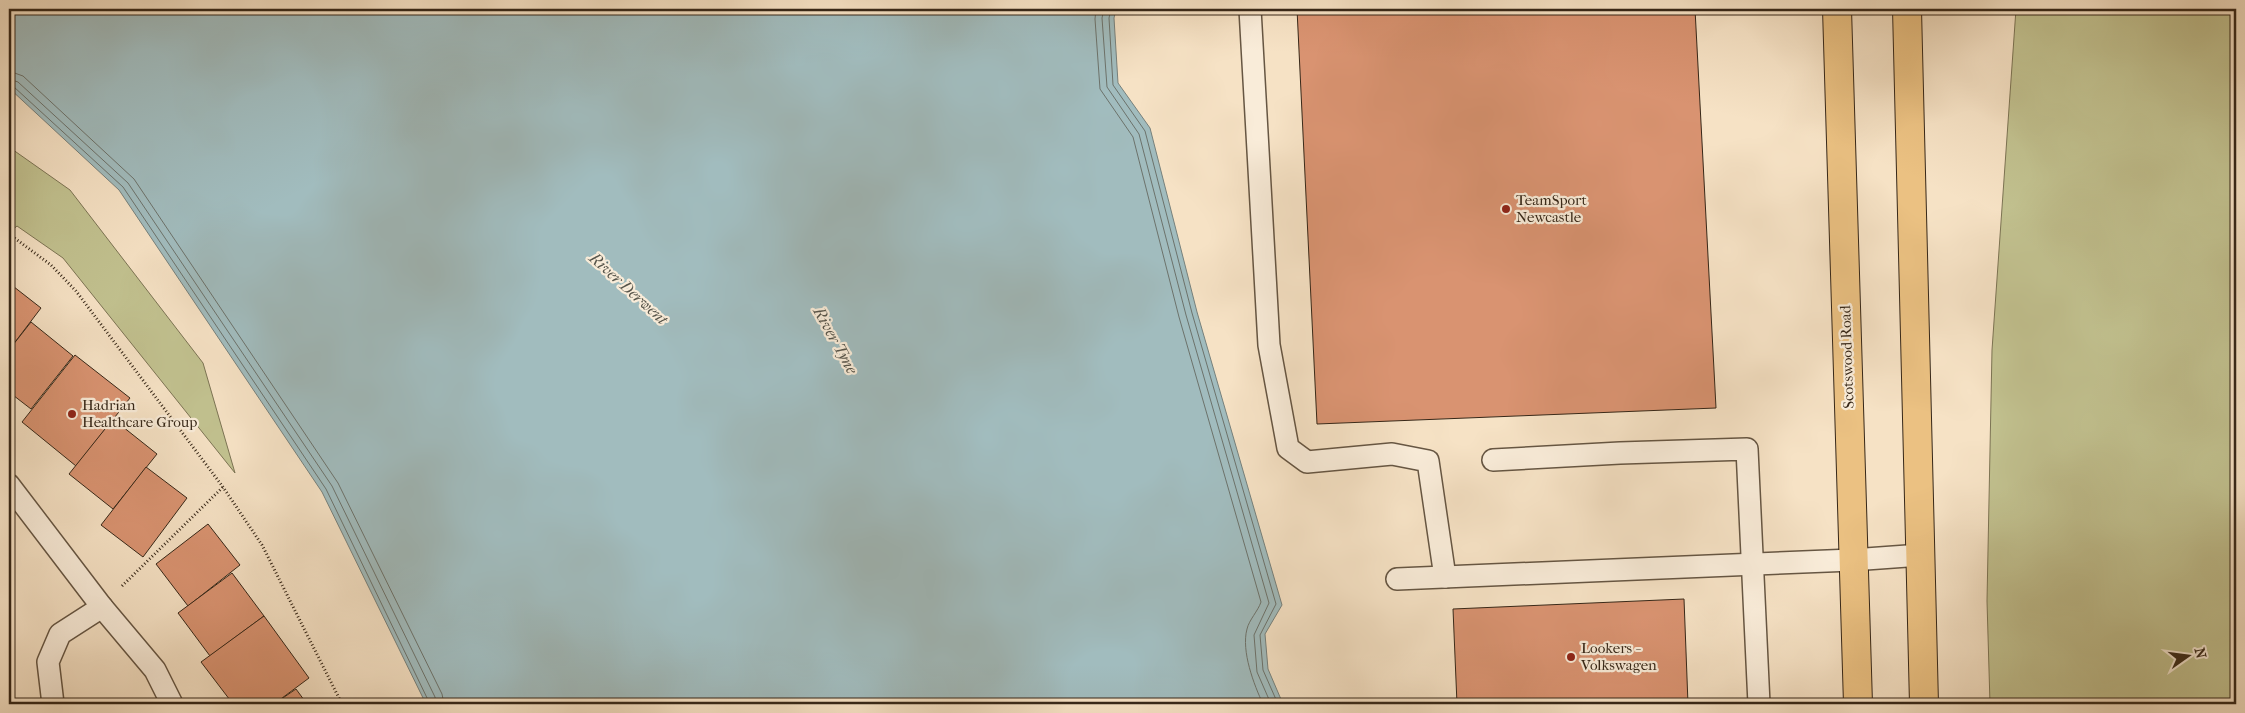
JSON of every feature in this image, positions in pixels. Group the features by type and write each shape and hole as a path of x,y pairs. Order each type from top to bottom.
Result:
{"main road":[{"name":"Scotswood Road","path":"1837,9 1852,560 1858,704"},
{"path":"1907,9 1924,704"}],"lane":[{"path":"1250,9 1269,345 1288,448 1307,462 1392,454 1428,461 1445,577"},
{"path":"1493,460 1747,449 1759,704"},
{"path":"9,485 102,607 155,670 172,704"},
{"path":"1397,579 1752,565 1852,560 1920,554"},
{"path":"53,704 48,662 60,634 102,607"}],"path":[{"path":"9,234 51,265 76,291 223,487 262,545 342,704"},
{"path":"102,607 223,487"}],"green space":[{"path":"2016,9 2236,9 2236,704 1990,704 1987,601 1992,350"},
{"path":"9,147 70,190 203,363 235,473 63,258 17,226 9,233"}],"water":[{"path":"9,9 1116,9 1114,18 1118,83 1150,128 1197,312 1282,605 1265,634 1268,669 1283,704 426,704 322,492 119,190 9,88"}],"building":[{"name":"TeamSport Newcastle","path":"1297,9 1695,9 1716,408 1317,424"},
{"path":"9,283 41,308 9,350"},
{"path":"31,322 73,356 31,409 9,392 9,350"},
{"name":"Hadrian Healthcare Group","path":"75,355 130,398 76,466 22,422"},
{"path":"113,419 157,454 113,509 69,474"},
{"path":"146,467 187,498 143,557 101,525"},
{"path":"208,524 240,565 188,606 156,564"},
{"path":"232,573 264,616 210,656 178,613"},
{"name":"Lookers - Volkswagen","path":"1684,599 1688,704 1457,704 1453,609"},
{"path":"264,616 309,678 274,704 233,704 201,662"},
{"path":"296,689 307,704 274,704"}],"place":[{"name":"TeamSport Newcastle","path":"1506,209"},
{"name":"Hadrian Healthcare Group","path":"72,414"},
{"name":"Lookers - Volkswagen","path":"1571,657"}],"water label":[{"name":"River Derwent","path":"629,288"},
{"name":"River Tyne","path":"836,340"}]}
